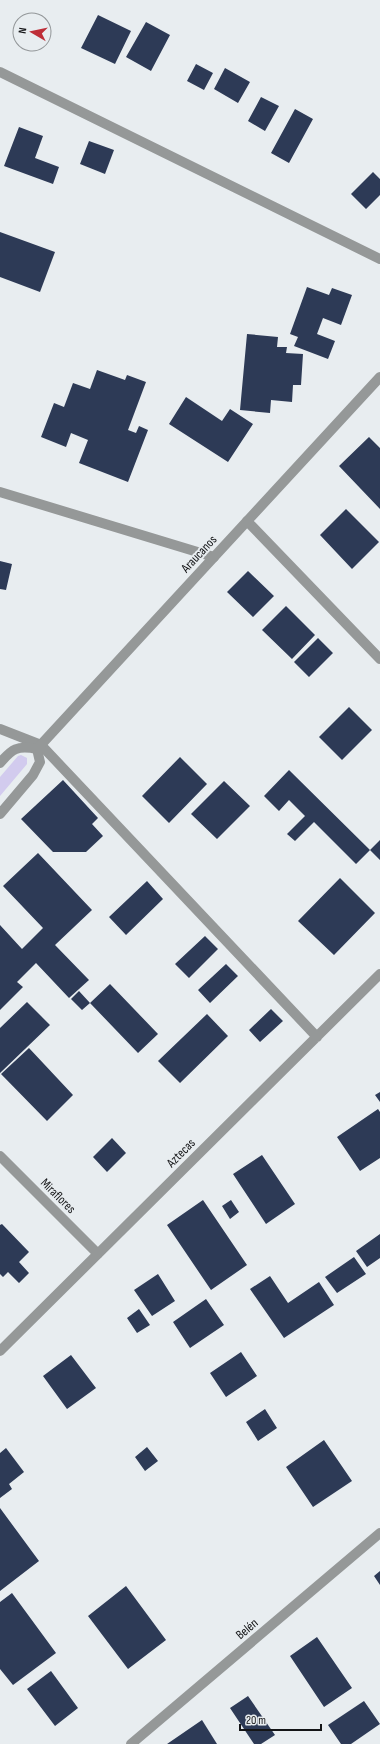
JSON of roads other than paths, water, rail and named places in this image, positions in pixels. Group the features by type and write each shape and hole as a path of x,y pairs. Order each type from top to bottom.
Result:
{"street":[{"path":"1,74 380,259"},
{"name":"Araucanos","path":"39,747 380,377"},
{"path":"0,492 214,557"},
{"path":"247,521 380,659"},
{"path":"0,729 39,747 317,1037"},
{"path":"0,763 10,751 24,746 39,747"},
{"path":"0,814 33,775 40,762 39,747"},
{"name":"Aztecas","path":"0,1351 380,974"},
{"name":"Miraflores","path":"0,1156 98,1254"},
{"name":"Belén","path":"130,1744 380,1534"}]}
